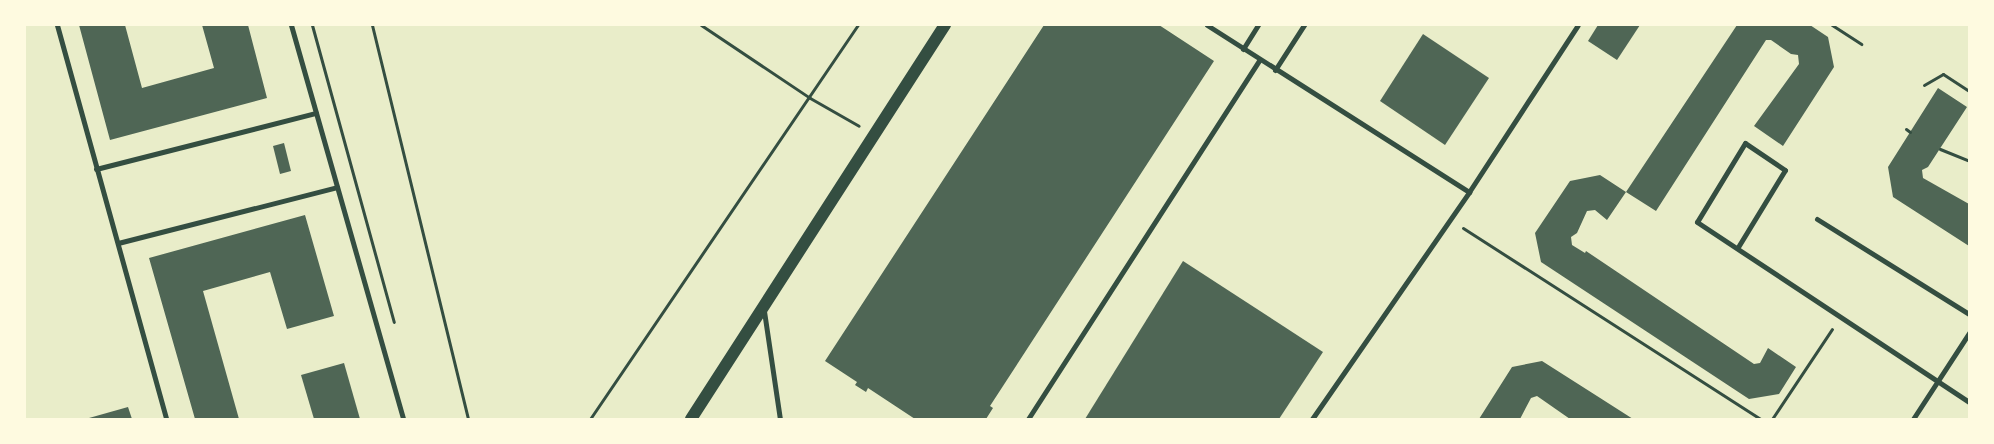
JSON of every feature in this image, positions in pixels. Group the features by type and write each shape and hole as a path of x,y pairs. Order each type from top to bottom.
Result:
{"main road":[{"path":"691,419 946,25"}],"street":[{"path":"58,25 166,419"},
{"path":"291,25 403,419"},
{"path":"1207,25 1259,60 1469,192"},
{"path":"1243,48 1258,25"},
{"path":"1275,70 1304,25"},
{"path":"1312,419 1469,192 1578,25"},
{"path":"1028,419 1259,60"},
{"path":"96,169 316,113"},
{"path":"1738,247 1785,170 1745,143 1697,222 1738,247 1969,402"},
{"path":"118,243 337,187"},
{"path":"1817,219 1969,314"},
{"path":"764,308 780,419"},
{"path":"1913,419 1969,333"}],"path":[{"path":"312,25 397,332"},
{"path":"372,25 468,419"},
{"path":"701,25 810,98 875,134"},
{"path":"590,419 858,25"},
{"path":"1832,25 1861,44"},
{"path":"1924,85 1943,74 1969,91"},
{"path":"1906,129 1910,132"},
{"path":"1940,149 1969,161"},
{"path":"1450,219 1760,419"},
{"path":"1772,419 1841,316"}],"building":[{"path":"79,25 125,25 142,88 214,68 202,25 248,25 267,98 110,140"},
{"path":"1044,25 1159,25 1214,61 990,406 993,408 986,419 915,419 868,388 866,392 855,385 857,382 825,361"},
{"path":"1598,25 1640,25 1617,60 1588,41"},
{"path":"1737,25 1810,25 1828,37 1834,67 1783,146 1754,126 1799,64 1798,55 1791,54 1771,40 1766,40 1656,211 1626,192"},
{"path":"1423,34 1489,78 1445,145 1380,101"},
{"path":"1938,88 1967,107 1928,167 1922,170 1923,178 1969,204 1969,246 1893,197 1888,167"},
{"path":"284,143 291,171 280,174 273,146"},
{"path":"1600,175 1626,192 1607,220 1595,210 1587,211 1577,233 1571,237 1572,245 1585,253 1586,251 1754,364 1760,363 1768,348 1796,367 1779,394 1749,399 1541,262 1535,233 1570,181"},
{"path":"305,215 334,316 287,329 270,272 203,291 239,419 195,419 149,258"},
{"path":"1183,261 1323,352 1279,419 1085,419"},
{"path":"1542,361 1633,419 1570,419 1537,396 1531,398 1520,419 1479,419 1512,367"},
{"path":"344,363 360,419 314,419 301,375"},
{"path":"128,407 132,419 89,419 89,418"}]}
